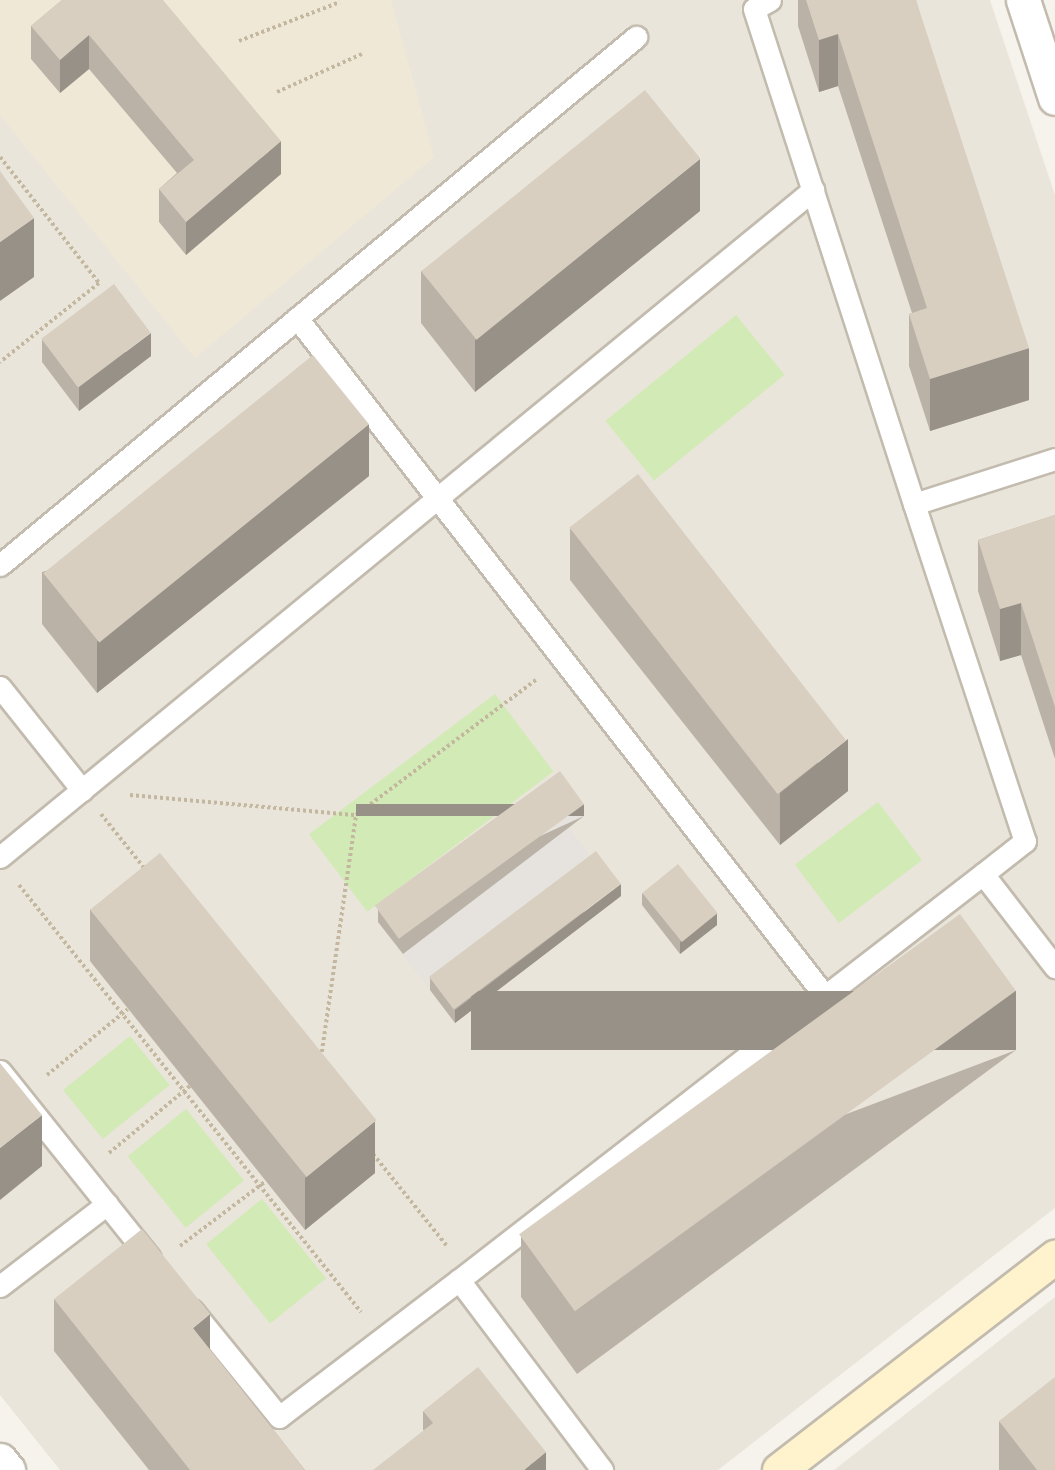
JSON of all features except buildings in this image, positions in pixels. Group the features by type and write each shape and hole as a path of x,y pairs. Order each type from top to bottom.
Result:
{"street":[{"path":"1023,0 1055,98"},
{"path":"779,1470 1055,1257"},
{"path":"0,1460 8,1470"}],"lane":[{"path":"177,1291 279,1417 1025,842 754,9 770,0"},
{"path":"0,565 636,37"},
{"path":"0,857 813,190"},
{"path":"297,318 825,996"},
{"path":"914,504 1055,459"},
{"path":"0,687 82,790"},
{"path":"984,874 1055,967"},
{"path":"0,1071 159,1269"},
{"path":"0,1286 107,1204"},
{"path":"464,1276 602,1470"}],"path":[{"path":"239,41 340,2"},
{"path":"277,92 362,54"},
{"path":"0,157 99,283 0,362"},
{"path":"82,790 356,815 563,660"},
{"path":"82,790 148,873"},
{"path":"318,1072 356,815"},
{"path":"14,880 382,1339"},
{"path":"21,1097 128,1009"},
{"path":"83,1175 190,1086"},
{"path":"367,1147 464,1276"},
{"path":"159,1269 266,1181"}],"shaded area":[{"path":"0,0 990,0 1055,195 1055,1208 718,1470 60,1470 0,1395"},
{"path":"0,0 391,0 434,157 195,358 0,115"},
{"path":"560,783 584,816 569,828 620,896 455,1023 378,922"},
{"path":"1055,1297 1055,1470 834,1470"}],"green space":[{"path":"736,315 784,375 654,481 605,421"},
{"path":"495,694 553,771 367,912 309,834"},
{"path":"878,802 922,860 839,923 795,865"},
{"path":"130,1036 170,1085 103,1139 63,1090"},
{"path":"186,1109 244,1180 186,1228 128,1156"},
{"path":"262,1199 326,1278 270,1324 206,1244"}]}
